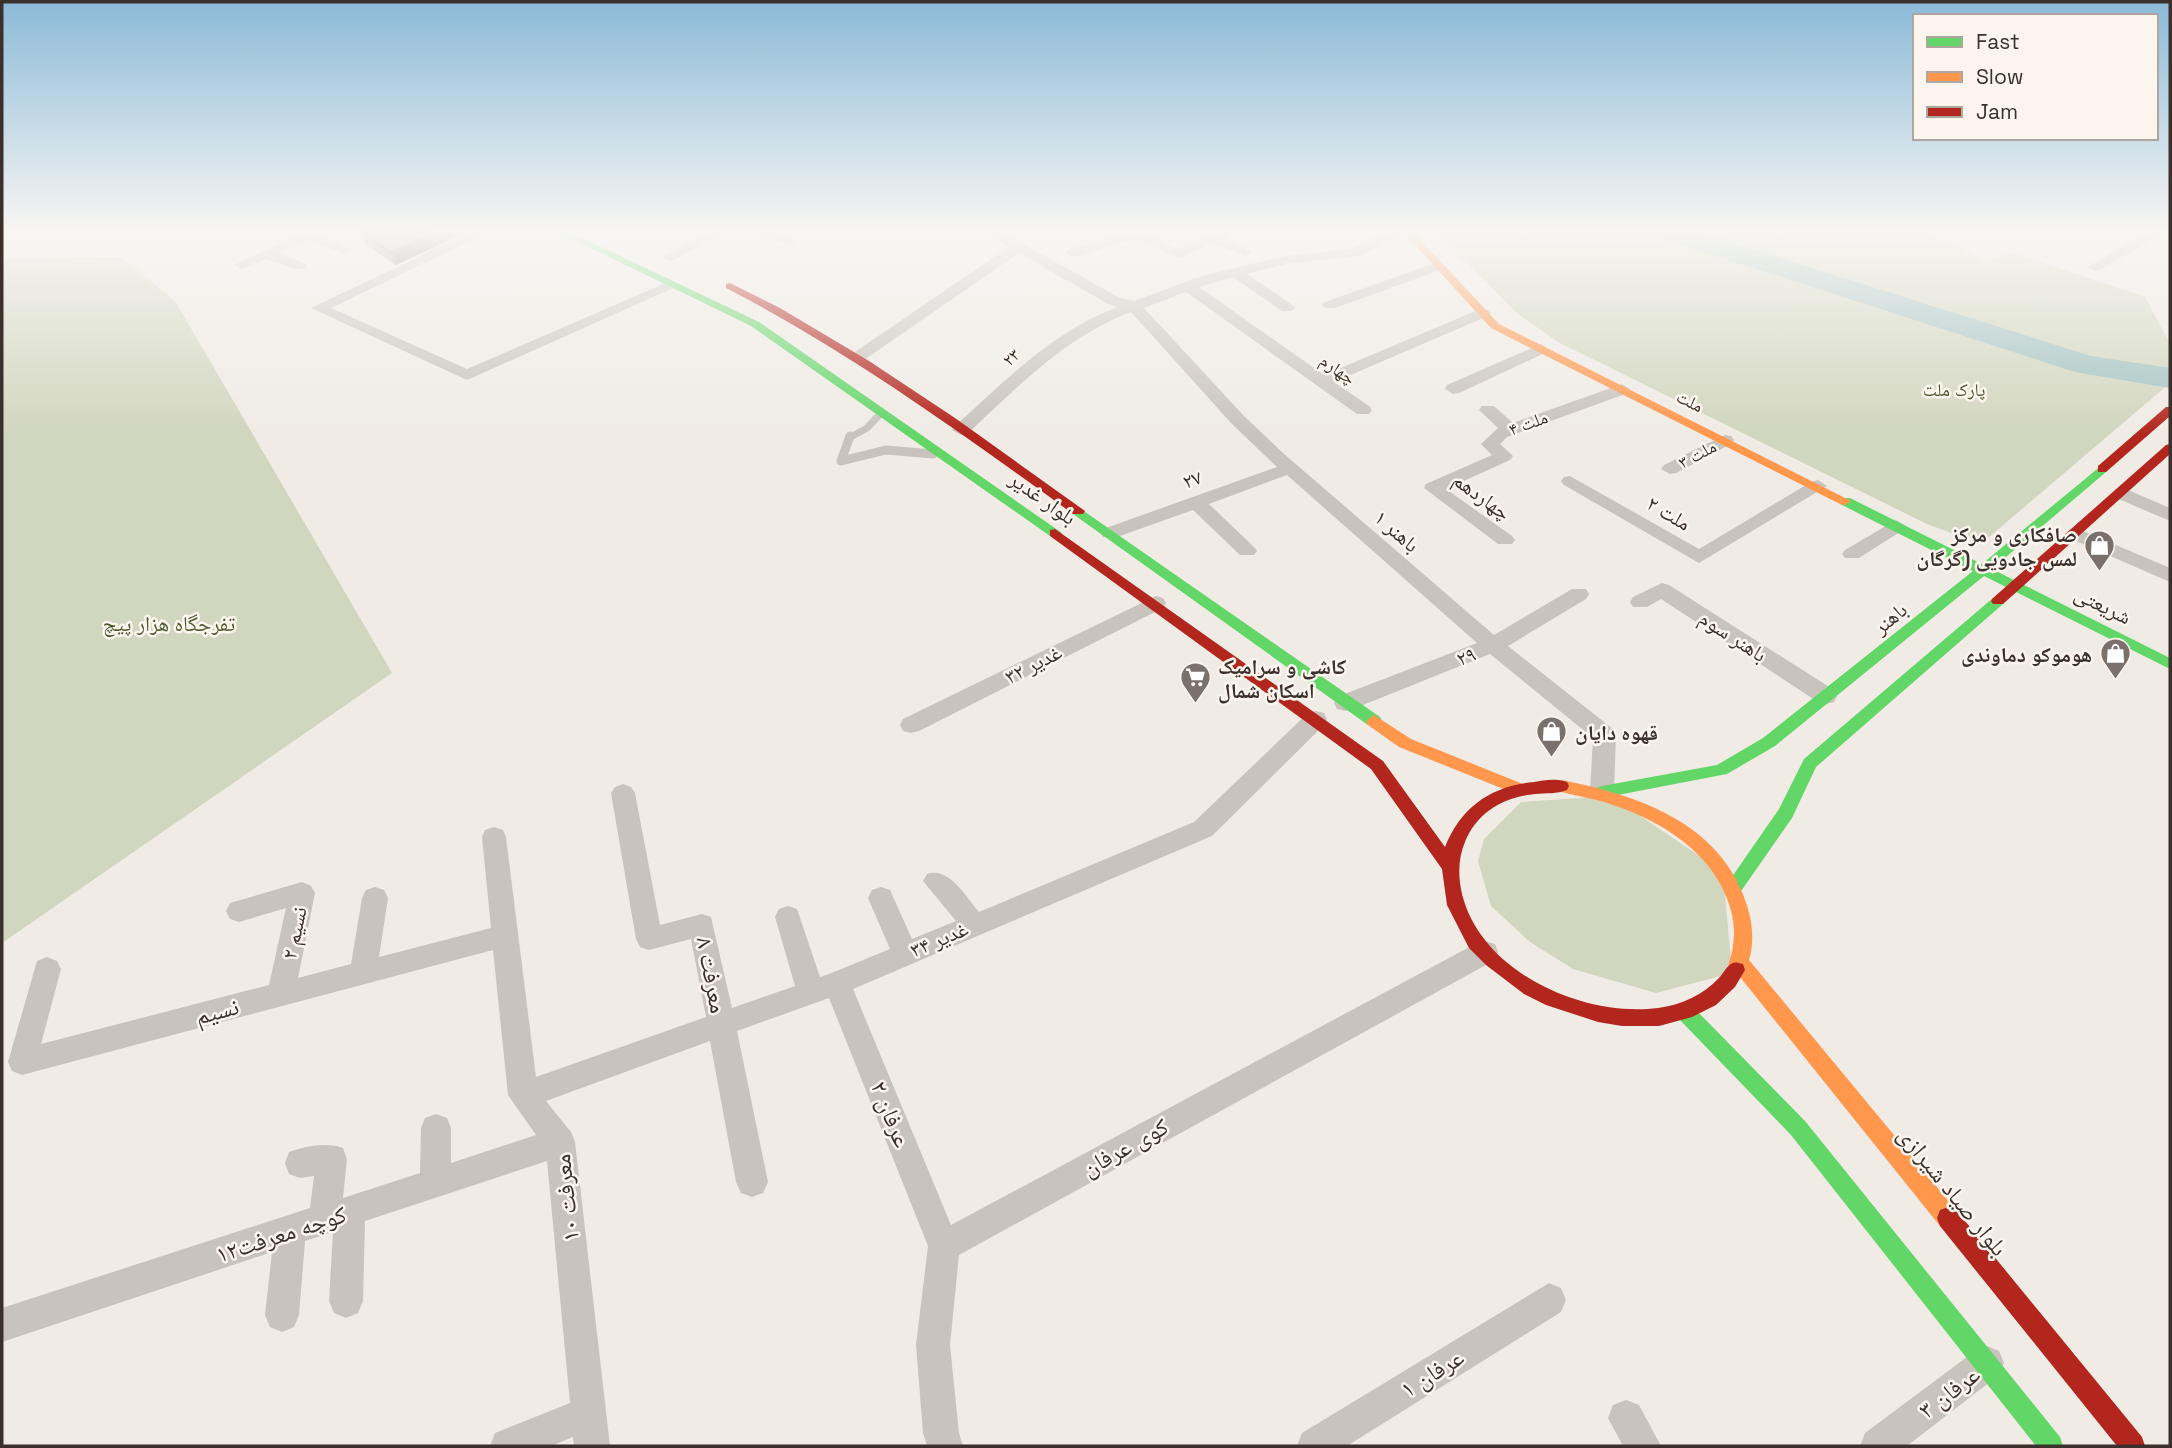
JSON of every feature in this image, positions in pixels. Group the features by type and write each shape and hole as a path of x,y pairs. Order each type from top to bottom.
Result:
{"main road":[{"name":"بلوار غدیر","path":"704,300 755,324 946,456 1156,603 1377,765 1448,864"},
{"name":"بلوار غدیر","path":"759,300 858,357 1405,743 1522,790"},
{"name":"ملت","path":"1470,300 1495,326 1983,570"},
{"name":"باهنر","path":"1602,792 1721,769 1769,742 1983,570 2170,410"},
{"path":"1733,889 1786,813 1810,763 2076,534 2170,448"},
{"name":"شریعتی","path":"1983,570 2147,650 2170,664"},
{"path":"1560,786 1602,792 1642,806 1679,828 1711,856 1733,889 1743,914 1745,939 1740,963 1720,992 1685,1012 1646,1019 1602,1016 1569,1006 1518,980 1485,952 1459,913 1451,893 1448,864 1455,838 1471,816 1493,800 1522,790 1560,786"},
{"name":"بلوار صیاد شیرازی","path":"1740,963 2133,1446"},
{"path":"1685,1012 1798,1128 2051,1446"}],"street":[{"path":"319,308 337,300"},
{"path":"319,308 467,374 639,300"},
{"path":"858,357 942,300"},
{"path":"1111,300 1133,305 1149,300"},
{"name":"چهارم","path":"1207,300 1363,410"},
{"path":"1275,300 1287,308"},
{"path":"1330,305 1345,300"},
{"name":"۲۳","path":"961,430 1046,352 1099,318 1133,305"},
{"name":"باهنر ۱","path":"1133,305 1238,420 1493,645 1605,735 1602,792"},
{"path":"1323,381 1483,313"},
{"path":"1453,389 1541,349"},
{"name":"۴ ملت","path":"1433,488 1504,456 1490,444 1501,433 1622,389"},
{"path":"1488,410 1511,430"},
{"name":"۳ ملت","path":"1670,469 1725,440"},
{"name":"۲۷","path":"1110,533 1291,468"},
{"name":"۲ ملت","path":"1570,481 1699,557 1818,486"},
{"name":"چهاردهم","path":"1433,488 1504,540"},
{"path":"2121,493 2170,514"},
{"path":"1196,502 1247,551"},
{"path":"1852,554 1896,526"},
{"path":"2076,534 2170,576"},
{"name":"باهنر سوم","path":"1640,602 1662,590 1826,696"},
{"name":"۲۹","path":"1345,703 1493,645 1579,594"},
{"name":"۳۲ غدیر","path":"911,725 1156,603"},
{"name":"۳۴ غدیر","path":"523,1095 824,988 1203,829 1316,719"},
{"name":"معرفت ۸","path":"623,793 649,939 702,925 752,1182"},
{"path":"494,837 523,1095"},
{"path":"936,881 974,924"},
{"name":"۲ نسیم","path":"240,911 302,894 281,995"},
{"path":"363,973 374,898"},
{"path":"881,898 905,953"},
{"name":"۲ عرفان","path":"788,917 824,988 944,1246"},
{"name":"نسیم","path":"47,969 22,1062 505,936"},
{"name":"کوی عرفان","path":"944,1246 1485,952"},
{"name":"معرفت ۱۰","path":"523,1095 560,1142 590,1429"},
{"path":"435,1184 436,1128"},
{"name":"کوچه معرفت۱۲","path":"2,1325 560,1142"},
{"path":"300,1163 332,1159 346,1301"},
{"path":"282,1315 290,1231"},
{"path":"944,1246 933,1345 941,1433 945,1446"},
{"name":"عرفان ۱","path":"1315,1446 1549,1300"},
{"name":"عرفان ۳","path":"1878,1446 1987,1363"},
{"path":"508,1446 590,1429"}],"lane":[{"path":"882,412 867,428 850,436 841,461 874,450 911,449 946,456"}],"green space":[{"name":"تفرجگاه هزار پیچ","path":"2,300 173,300 392,673 2,943"},
{"name":"پارک ملت","path":"1504,300 2146,300 2170,344 2170,383 1988,538 1965,538 1927,524 1558,342 1518,314"},
{"path":"1611,796 1723,872 1732,973 1656,993 1573,969 1530,942 1491,906 1478,861 1484,839 1521,802"}],"waterway":[{"path":"1882,300 2086,365 2170,378"}],"traffic: fast":[{"path":"704,300 755,324 1055,533"},
{"path":"1602,792 1721,770 1769,742 1983,570 2102,469"},
{"path":"1845,501 2170,664"},
{"path":"1078,511 1374,721"},
{"path":"1733,889 1786,813 1810,763 1998,601"},
{"path":"1685,1012 1798,1128 2051,1446"}],"traffic: slow":[{"path":"1471,300 1495,326 1845,501"},
{"path":"1374,721 1405,743 1522,790"},
{"path":"1561,786 1588,791 1643,809 1669,822 1692,838 1712,857 1728,880 1741,914 1743,947 1736,970"},
{"path":"1740,963 1948,1218"}],"traffic: jam":[{"path":"756,300 821,336 908,391 1078,511"},
{"path":"2102,469 2170,410"},
{"path":"1998,601 2170,448"},
{"path":"1055,533 1377,765 1448,864"},
{"path":"1561,786 1518,790 1493,799 1475,812 1462,828 1454,846 1451,885 1456,905 1464,924 1492,960 1531,988 1575,1008 1598,1014 1646,1018 1685,1011 1709,999 1729,981 1736,970"},
{"path":"1948,1218 2133,1446"}],"place":[{"name":"صافکاری و مرکز لمس جادویی (گرگان","path":"2100,573"},
{"name":"هوموکو دماوندی","path":"2115,681"},
{"name":"کاشی و سرامیک اسکان شمال","path":"1195,705"},
{"name":"قهوه دایان","path":"1552,759"}]}
